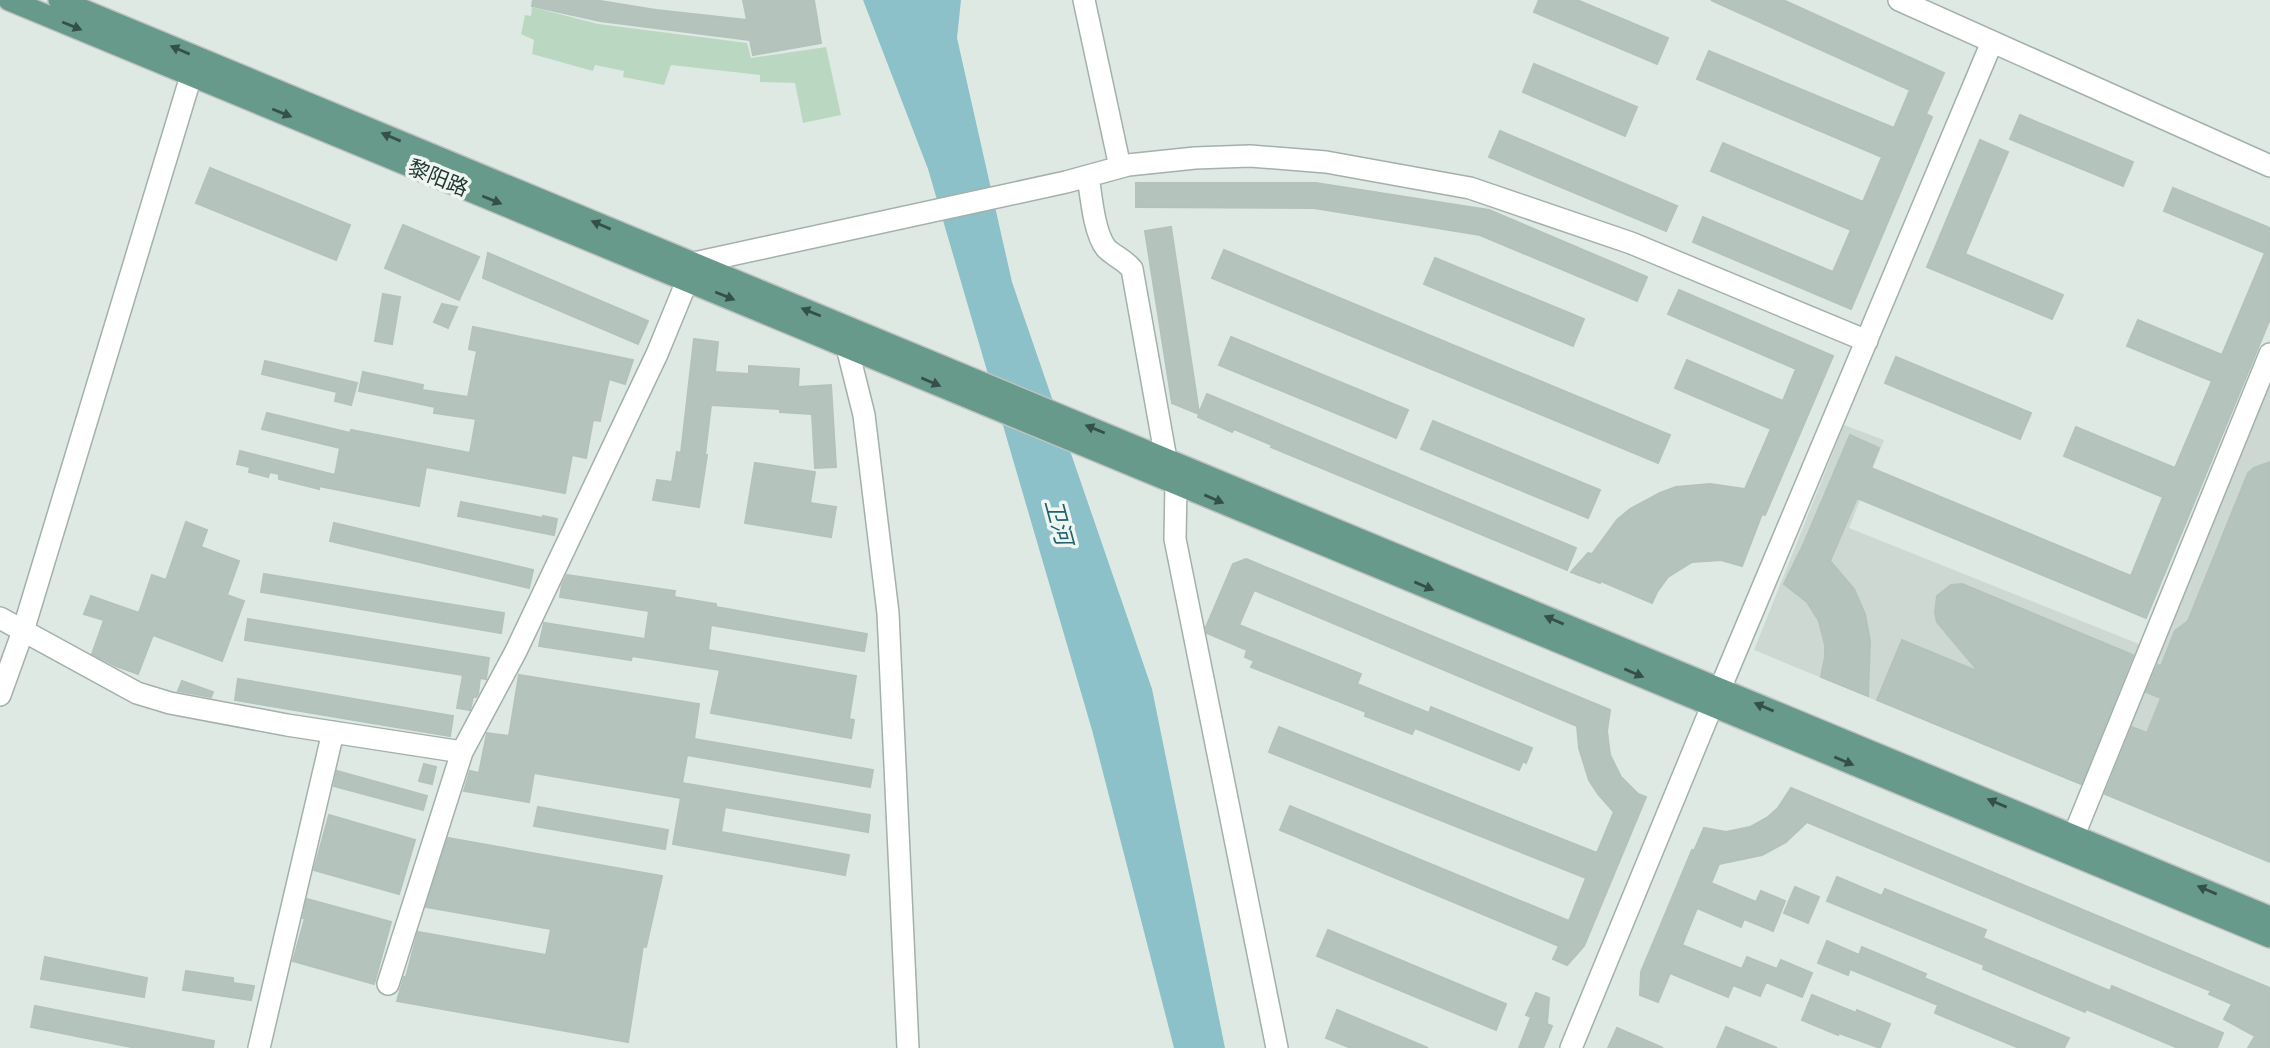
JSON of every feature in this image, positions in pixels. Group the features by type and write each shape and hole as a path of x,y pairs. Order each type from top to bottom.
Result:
{"main road":[{"name":"黎阳路","path":"9,0 191,76 690,272 847,347 871,347"},
{"name":"黎阳路","path":"59,0 690,272 871,347"},
{"path":"871,347 1158,462 1716,697 2270,937"},
{"path":"1158,462 1176,483 1716,697 2074,835 2270,916"}],"street":[{"path":"1084,0 1120,167"},
{"path":"1899,0 2270,166"},
{"path":"1571,1048 1992,42"},
{"path":"0,695 23,631 191,76"},
{"path":"388,984 462,752 516,651 657,354 690,272 1120,167 1195,158 1250,156 1326,162 1470,188 1631,243 1867,341"},
{"path":"1088,176 1099,235 1107,249 1124,259 1132,269 1158,462"},
{"path":"847,347 864,415 888,613 908,1048"},
{"path":"2074,835 2270,354"},
{"path":"1176,483 1175,539 1277,1048"},
{"path":"0,618 136,693 170,703 462,752"},
{"path":"259,1048 333,732"}],"shaded area":[{"path":"2270,376 2270,863 1754,650 1844,425 1884,440 1849,528 2159,652"}],"green space":[{"path":"532,7 598,24 747,43 751,58 826,47 841,115 803,123 795,83 760,82 760,75 671,65 664,85 623,77 624,71 595,65 593,71 532,54 534,40 521,34 525,15 531,16"}],"water":[{"name":"卫河","path":"863,0 961,0 957,38 1012,282 1152,689 1225,1048 1174,1048 1092,730 928,169"}],"building":[{"path":"533,0 594,0 747,20 743,0 814,0 821,43 753,55 750,40 600,21 532,6"},
{"path":"1539,0 1577,0 1668,38 1657,64 1534,12"},
{"path":"1711,0 1783,0 1944,73 1926,114 1932,117 1851,309 1693,242 1703,217 1833,272 1851,230 1711,171 1723,143 1863,202 1882,157 1697,79 1709,51 1894,128 1910,90"},
{"path":"1534,64 1637,107 1625,136 1523,92"},
{"path":"2020,115 2133,162 2123,186 2010,139"},
{"path":"1500,131 1677,206 1666,231 1489,157"},
{"path":"1980,140 2008,152 1965,254 2063,295 2052,319 1927,267"},
{"path":"210,168 350,225 336,260 196,203"},
{"path":"1136,183 1316,183 1489,210 1647,277 1637,301 1480,235 1314,208 1136,207"},
{"path":"2173,188 2270,228 2270,319 2146,618 1857,498 1830,561 1854,589 1865,614 1870,641 1868,696 1821,677 1825,645 1819,621 1807,602 1784,584 1850,435 1879,448 1871,468 2131,576 2163,497 2064,456 2076,427 2175,468 2212,381 2127,346 2138,320 2222,355 2265,253 2164,211"},
{"path":"403,225 479,257 459,300 385,268"},
{"path":"1171,227 1199,413 1207,394 1576,548 1567,570 1271,447 1272,445 1234,429 1232,432 1172,403 1145,231"},
{"path":"1224,250 1670,435 1658,463 1212,278"},
{"path":"488,253 648,321 638,344 483,278"},
{"path":"1435,258 1584,319 1573,346 1424,284"},
{"path":"1679,290 1833,356 1765,515 1762,514 1742,566 1721,560 1692,562 1668,577 1652,603 1601,581 1600,583 1571,572 1588,553 1592,554 1617,520 1630,509 1660,493 1676,487 1710,484 1745,489 1771,429 1675,388 1687,360 1783,401 1796,369 1668,314"},
{"path":"383,294 400,297 392,344 375,341"},
{"path":"442,304 457,307 448,328 434,322"},
{"path":"473,327 633,360 625,384 609,379 600,421 593,420 586,458 572,455 565,493 426,467 419,506 319,486 319,489 279,479 279,474 270,472 268,477 249,472 250,467 237,464 240,451 335,475 340,448 262,429 267,413 350,433 351,430 470,453 476,419 434,413 435,407 359,391 363,372 423,385 422,390 468,397 477,351 469,349"},
{"path":"1231,337 1408,410 1396,438 1219,365"},
{"path":"694,339 718,342 715,372 749,374 749,366 799,369 798,387 831,385 836,467 815,468 812,414 780,412 780,409 711,405 699,507 653,500 657,480 672,482 677,452 681,453"},
{"path":"1896,357 2031,413 2020,439 1885,383"},
{"path":"265,361 357,383 351,405 335,401 337,392 262,374"},
{"path":"1433,421 1600,490 1588,518 1421,449"},
{"path":"2270,462 2270,862 2105,794 2132,727 2147,733 2161,698 2146,692 2158,665 2161,666 2175,631 2188,621 2248,473"},
{"path":"755,463 815,472 810,503 836,507 831,537 745,523"},
{"path":"461,502 557,519 554,535 458,516"},
{"path":"186,522 207,530 201,547 239,561 227,595 244,601 222,661 153,635 138,674 92,654 104,620 84,614 91,596 139,613 152,575 166,580"},
{"path":"334,523 533,570 529,588 330,541"},
{"path":"1246,559 1610,710 1607,731 1610,755 1621,777 1638,794 1646,797 1584,946 1567,965 1553,959 1559,946 1280,830 1290,806 1569,921 1586,878 1269,752 1279,727 1597,853 1614,812 1589,780 1579,748 1577,726 1254,590 1239,625 1361,674 1357,684 1429,713 1431,707 1532,748 1526,763 1523,761 1519,770 1415,728 1412,734 1365,716 1366,712 1251,667 1254,661 1245,657 1247,650 1207,633 1206,627 1233,564"},
{"path":"264,574 504,613 501,633 261,592"},
{"path":"567,575 675,591 674,597 716,604 716,607 867,634 864,651 711,625 708,650 856,676 849,719 854,720 851,738 711,713 720,670 632,656 631,660 539,646 544,623 645,639 649,611 560,597"},
{"path":"1962,584 2133,655 2081,784 1877,700 1902,640 1979,672 1937,622 1935,613 1937,596 1951,585"},
{"path":"248,619 489,658 486,679 480,678 478,694 473,697 470,710 457,708 463,675 245,640"},
{"path":"519,675 699,704 694,739 873,770 870,787 687,755 682,783 870,815 868,832 725,807 721,832 849,855 845,875 673,844 681,798 534,773 529,802 464,791 470,771 479,773 487,733 509,736"},
{"path":"238,679 453,716 450,736 235,700"},
{"path":"182,681 213,692 211,697 178,691"},
{"path":"424,764 436,767 432,784 419,781"},
{"path":"337,771 427,796 423,810 334,786"},
{"path":"1791,788 2270,988 2270,1048 2248,1048 2255,1036 2224,1019 2232,1004 2209,994 2211,991 1807,822 1786,842 1762,855 1719,864 1711,883 1756,902 1761,891 1785,901 1773,931 1744,919 1741,927 1697,908 1682,945 1742,969 1747,957 1777,969 1781,960 1812,973 1802,997 1766,982 1760,996 1733,985 1728,997 1670,973 1658,1002 1640,995 1641,972 1692,850 1694,851 1704,828 1726,832 1750,827 1778,808"},
{"path":"538,807 668,830 665,849 534,826"},
{"path":"329,815 415,840 399,894 314,870"},
{"path":"448,838 662,876 646,947 643,946 628,1042 397,1001 418,932 546,955 551,929 426,907"},
{"path":"1837,877 1882,896 1885,889 1986,930 1983,938 2110,991 2112,986 2223,1033 2217,1048 2178,1048 2086,1009 2085,1012 1983,969 1984,965 1827,901"},
{"path":"1795,887 1819,897 1808,923 1784,913"},
{"path":"307,899 391,922 374,984 293,961 305,918"},
{"path":"1328,930 1506,1004 1496,1030 1317,956"},
{"path":"1827,941 1859,955 1862,947 1926,974 1924,978 2069,1038 2064,1048 2019,1048 1935,1013 1938,1005 1850,969 1848,975 1818,963"},
{"path":"45,957 147,978 144,997 41,979"},
{"path":"186,971 233,978 233,983 254,986 251,1000 183,990"},
{"path":"1536,993 1549,998 1547,1024 1552,1026 1543,1048 1519,1048 1531,1017 1526,1015"},
{"path":"1812,995 1890,1024 1880,1048 1802,1020"},
{"path":"35,1006 214,1041 213,1048 136,1048 31,1027"},
{"path":"1337,1010 1428,1048 1351,1048 1326,1038"},
{"path":"1726,1027 1777,1048 1717,1048"},
{"path":"1617,1028 1663,1048 1608,1048"}]}
